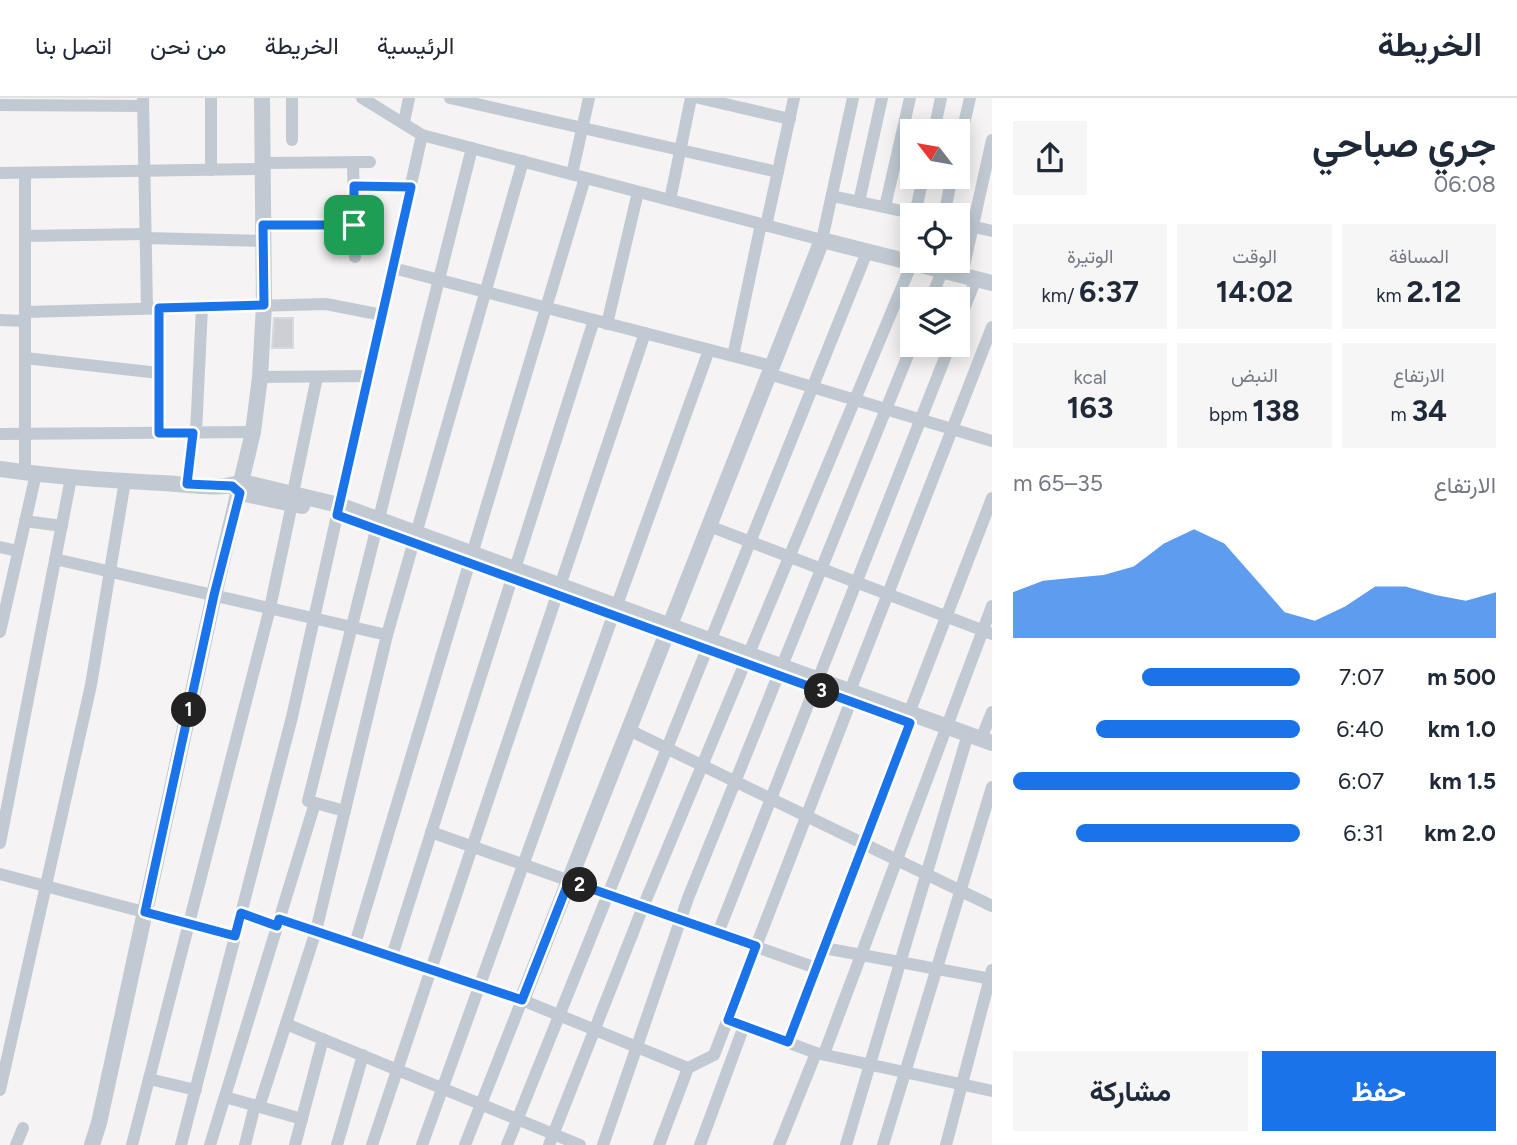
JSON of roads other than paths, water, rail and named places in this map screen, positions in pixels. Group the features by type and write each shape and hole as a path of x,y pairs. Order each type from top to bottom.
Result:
{"street":[{"path":"211,98 211,170"},
{"path":"92,1145 238,487 253,432 260,377 264,305 262,98"},
{"path":"292,98 292,140"},
{"path":"362,98 422,135 900,260"},
{"path":"404,122 409,98"},
{"path":"450,98 778,172"},
{"path":"355,944 546,308 578,176 582,128 589,98"},
{"path":"670,200 691,98"},
{"path":"699,98 790,118"},
{"path":"733,356 794,98"},
{"path":"465,1145 822,240 853,98"},
{"path":"859,202 882,98"},
{"path":"885,207 910,98"},
{"path":"936,119 941,98"},
{"path":"965,119 970,98"},
{"path":"0,105 143,102 146,236 159,373 159,433"},
{"path":"181,1145 292,717 422,135"},
{"path":"970,295 977,279 973,226 986,195 992,140"},
{"path":"345,811 308,801 472,148"},
{"path":"245,1145 316,931 387,635 523,161"},
{"path":"353,162 355,257"},
{"path":"0,173 211,170 370,162"},
{"path":"0,632 25,522 30,473 25,434 25,173"},
{"path":"354,186 411,187"},
{"path":"392,956 513,574 601,322 638,192"},
{"path":"832,196 900,211"},
{"path":"25,236 263,233 354,225"},
{"path":"970,225 992,231"},
{"path":"507,1145 867,252"},
{"path":"393,268 733,356 813,387 992,441"},
{"path":"551,1139 643,906 855,400 904,273"},
{"path":"958,273 977,279"},
{"path":"0,320 153,308 326,304 382,315"},
{"path":"187,484 194,433 202,307"},
{"path":"659,1145 688,1068 714,1055 992,327"},
{"path":"372,1145 645,333"},
{"path":"422,1145 709,350"},
{"path":"603,1145 681,920 907,357"},
{"path":"718,933 945,357"},
{"path":"25,358 159,373"},
{"path":"260,377 368,376"},
{"path":"132,1145 270,608 317,377"},
{"path":"0,434 253,432"},
{"path":"0,469 71,478 238,487 338,510 852,695 908,719 977,740 992,753"},
{"path":"0,842 71,478"},
{"path":"0,1090 91,685 125,481"},
{"path":"788,1042 992,498"},
{"path":"25,522 62,526"},
{"path":"709,526 987,633"},
{"path":"0,547 18,551"},
{"path":"55,559 387,635"},
{"path":"779,1145 861,955 945,731 987,633 992,606"},
{"path":"846,1145 926,875 977,740 992,712"},
{"path":"629,730 992,906"},
{"path":"883,1145 992,787"},
{"path":"210,1145 314,803"},
{"path":"431,832 816,968"},
{"path":"0,874 235,936"},
{"path":"241,913 316,931 522,1000 688,1068"},
{"path":"824,948 991,976 946,1145"},
{"path":"728,1020 820,1054 992,1091"},
{"path":"286,1024 518,1119 551,1139 580,1145"},
{"path":"700,1145 744,1026"},
{"path":"295,1145 323,1039"},
{"path":"337,1145 363,1055"},
{"path":"149,1079 196,1090"},
{"path":"225,1097 302,1119"},
{"path":"16,1145 23,1128"}]}
